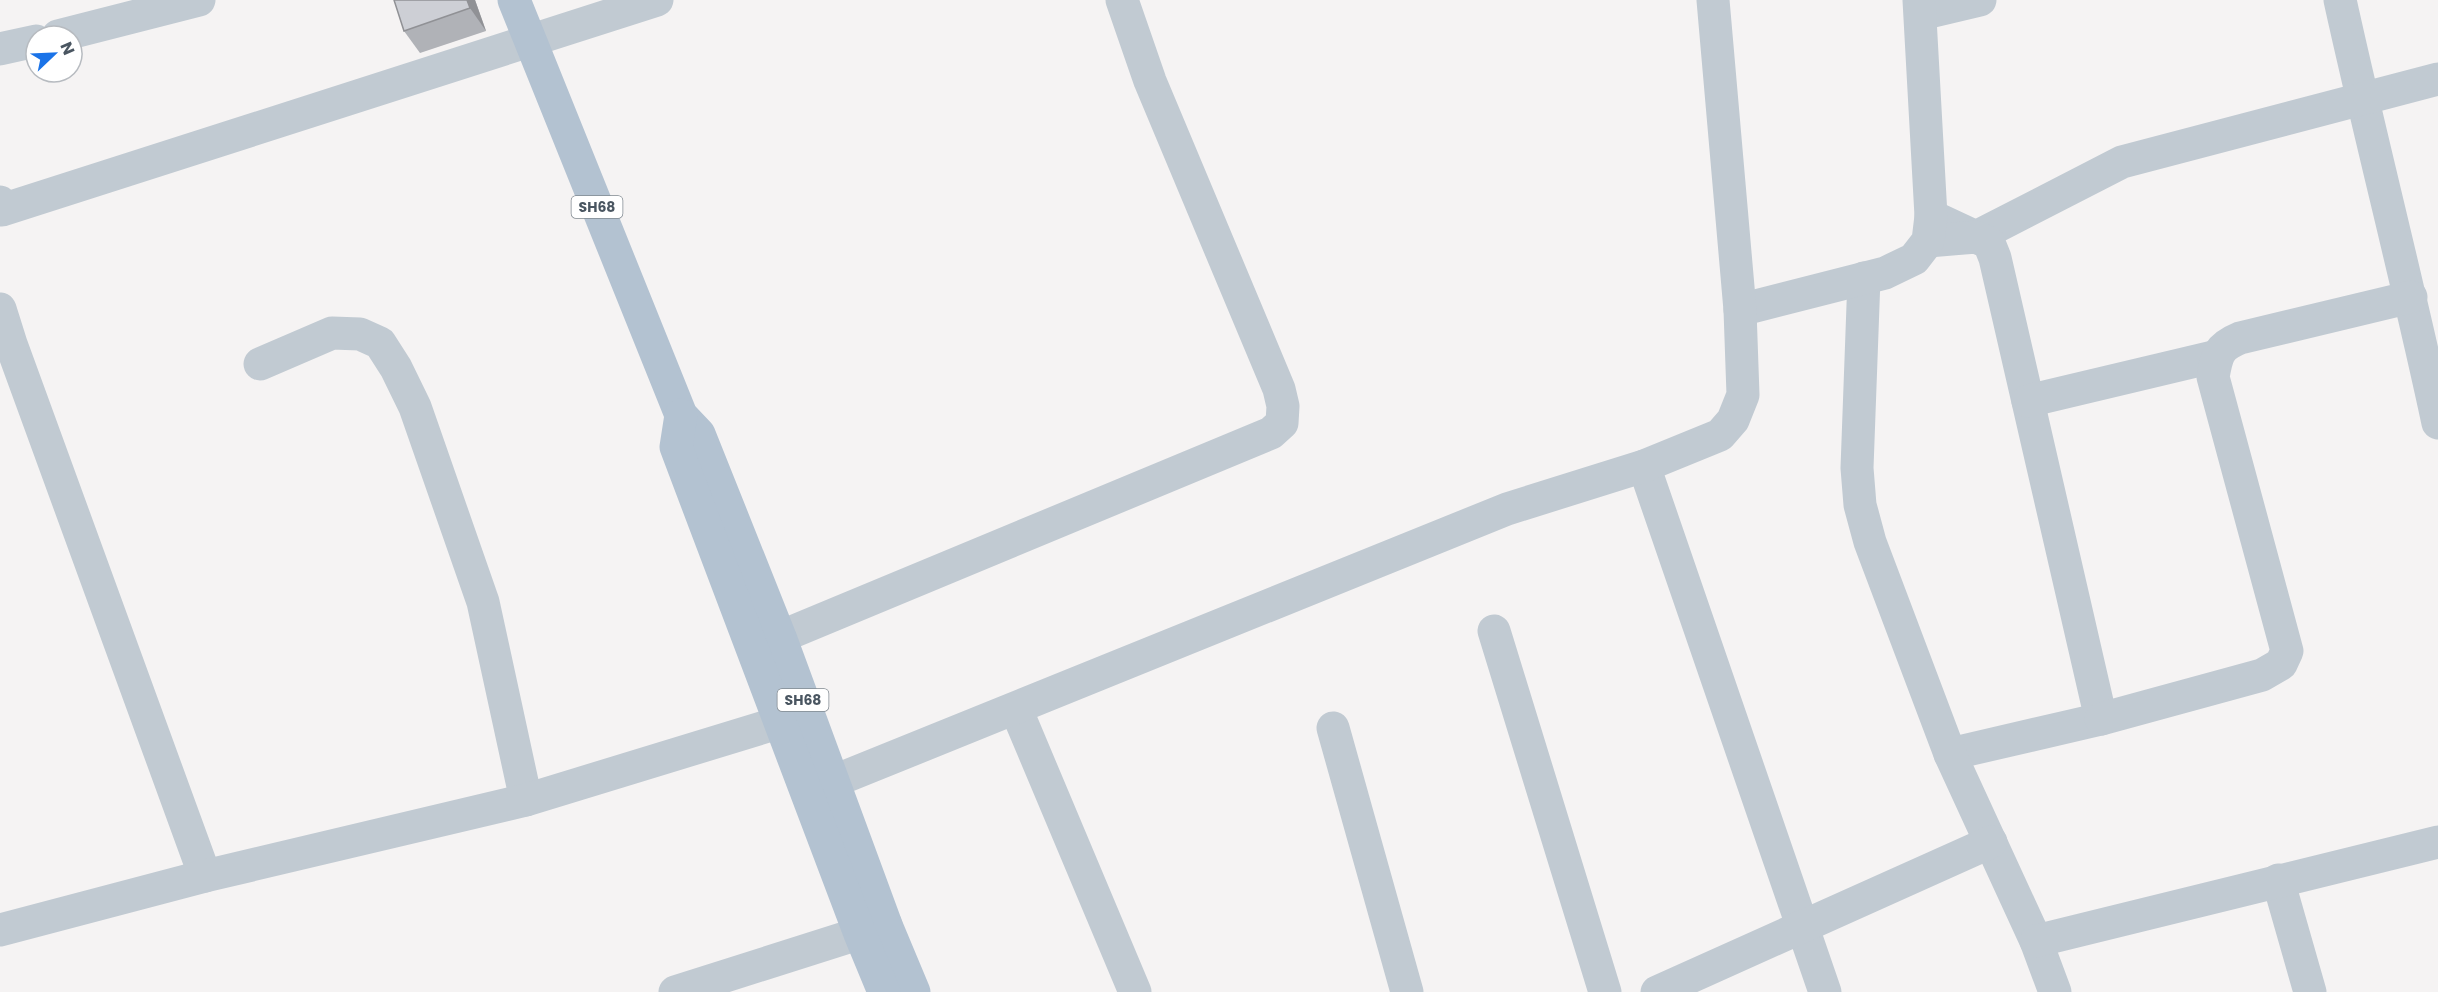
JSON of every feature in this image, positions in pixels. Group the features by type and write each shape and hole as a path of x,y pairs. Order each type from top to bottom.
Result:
{"main road":[{"name":"SH68","path":"514,0 681,415 699,434 780,637 832,782 873,929 884,992"},
{"name":"SH68","path":"681,415 676,447 781,722 873,929 915,992"}],"street":[{"path":"84,29 199,0"},
{"path":"1,208 531,42 657,0"},
{"path":"780,637 1271,433 1282,423 1283,406 1279,389 1150,81 1122,0"},
{"path":"832,782 1507,510 1644,466 1720,435 1732,420 1743,395 1740,310 1713,0"},
{"path":"1740,310 1885,273 1914,260 1929,228 1920,7 1980,0"},
{"path":"2340,0 2362,100 2411,297 2438,423"},
{"path":"0,49 24,44"},
{"path":"1976,237 2122,162 2438,79"},
{"path":"1929,228 1976,237 1989,243 1995,258 2101,719"},
{"path":"1864,278 1857,468 1860,505 1870,542 1950,754 2036,940 2055,992"},
{"path":"1950,754 2101,719 2262,675 2281,664 2287,651 2213,377 2217,356 2226,343 2240,338 2411,297"},
{"path":"0,309 5,347 205,876"},
{"path":"260,364 332,333 360,334 380,343 396,368 415,407 483,602 526,800"},
{"path":"2028,401 2217,356"},
{"path":"1644,466 1825,992"},
{"path":"1494,631 1605,992"},
{"path":"1016,709 1135,992"},
{"path":"0,930 205,876 526,800 781,722"},
{"path":"1333,728 1407,992"},
{"path":"1657,992 1990,842"},
{"path":"2036,940 2438,842"},
{"path":"2278,880 2310,992"},
{"path":"675,992 873,929"}],"building":[{"path":"394,0 467,0 470,8 404,31"}]}
